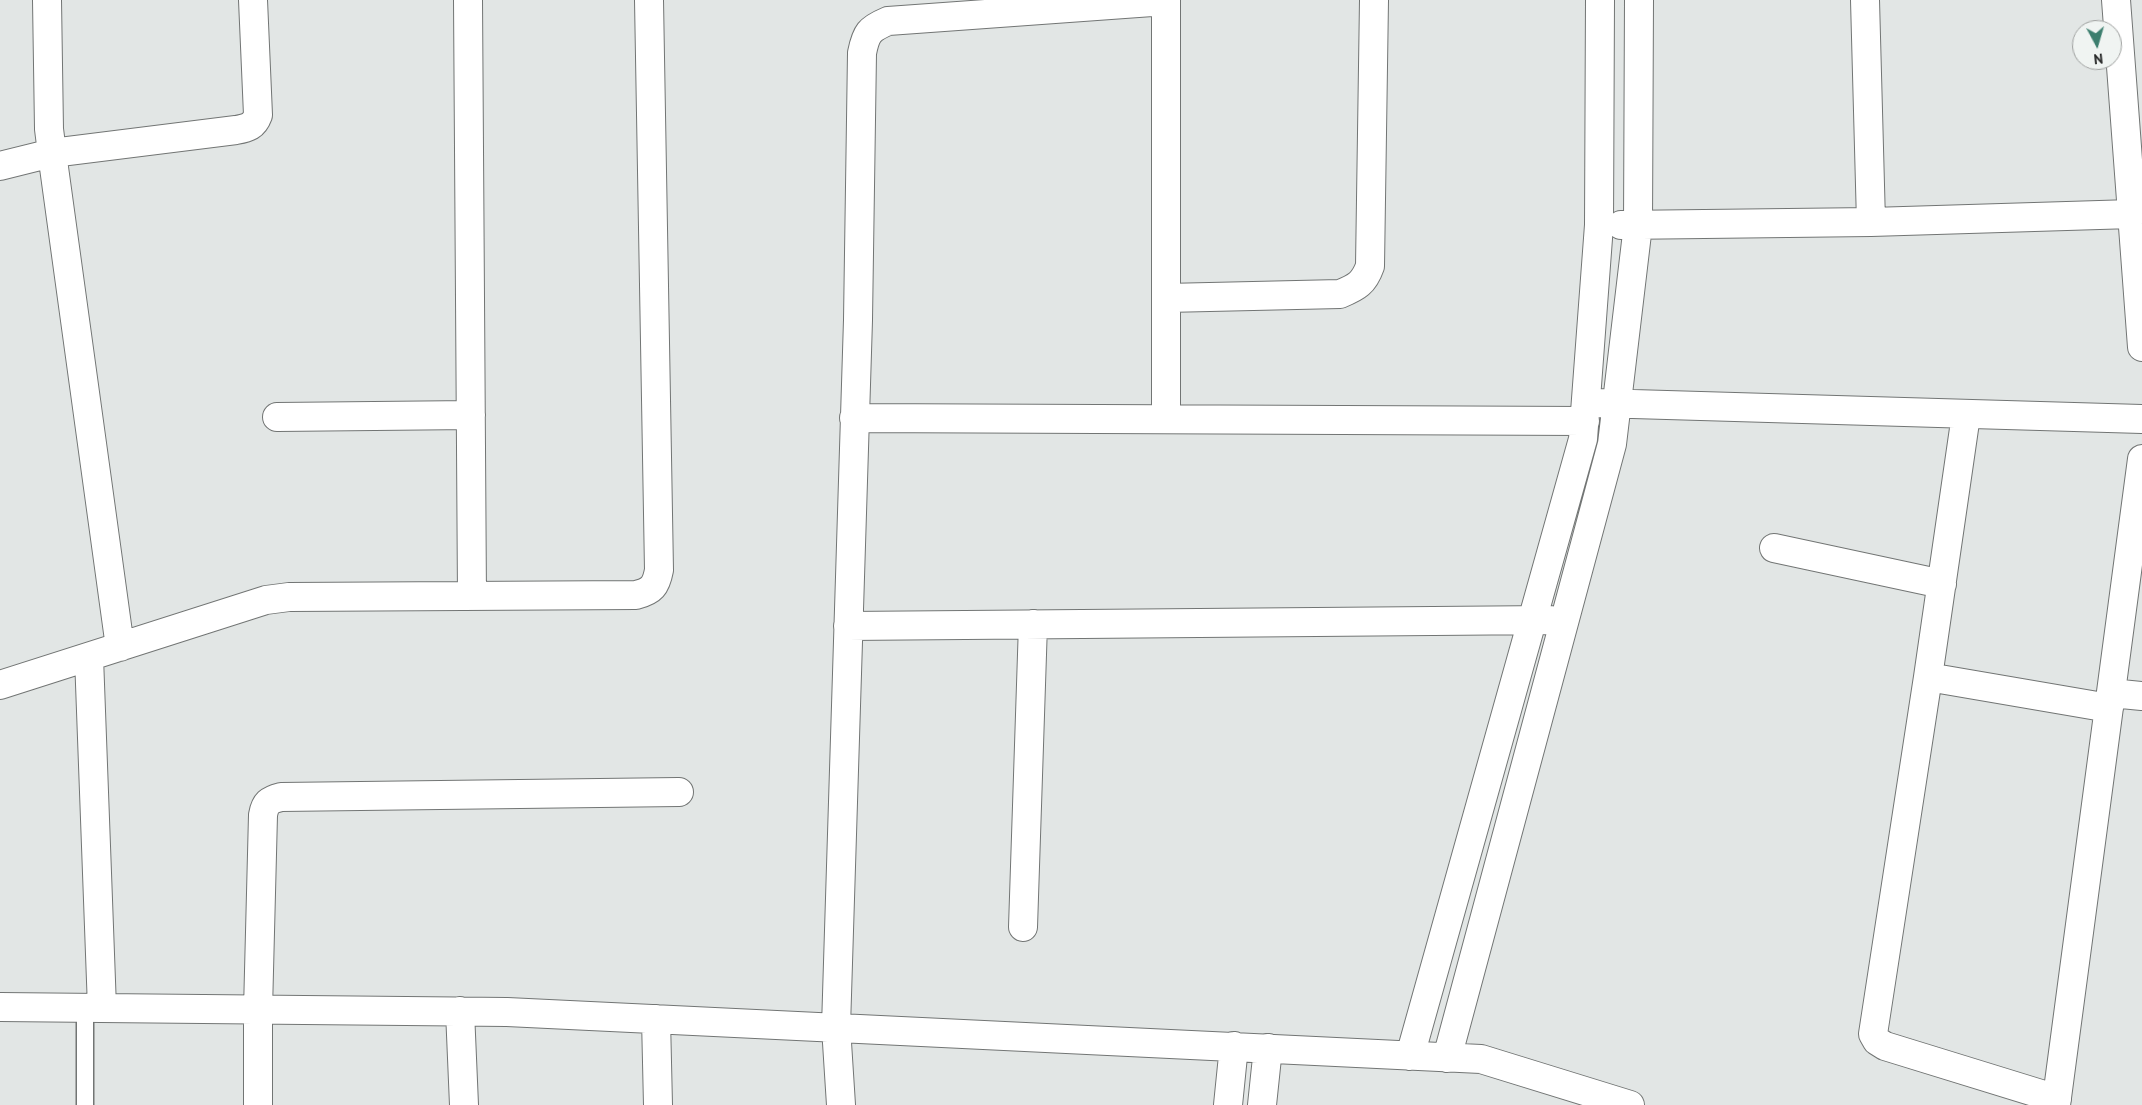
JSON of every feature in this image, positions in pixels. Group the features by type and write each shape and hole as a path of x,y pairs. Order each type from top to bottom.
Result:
{"street":[{"path":"47,0 49,129 120,647"},
{"path":"0,166 52,154 241,129 255,123 258,114 253,0"},
{"path":"468,0 472,596"},
{"path":"0,685 266,600 289,597 636,595 649,592 657,584 660,570 648,0"},
{"path":"841,1105 836,1027 858,320 862,53 865,38 872,28 888,21 1166,0 1166,419"},
{"path":"1166,298 1340,294 1355,288 1366,278 1370,266 1374,0"},
{"path":"1410,1056 1583,439 1600,225 1600,0"},
{"path":"1447,1058 1612,444 1638,225 1639,0"},
{"path":"1865,0 1871,222"},
{"path":"2116,0 2142,347"},
{"path":"1600,225 1871,222 2132,214"},
{"path":"854,418 1166,419 1586,412 1618,403 2142,419"},
{"path":"277,417 471,415"},
{"path":"1966,415 1873,1034 1877,1041 1885,1046 2056,1102 2142,459"},
{"path":"1774,548 1942,584"},
{"path":"848,626 1564,620"},
{"path":"1023,927 1033,624"},
{"path":"89,657 93,1008"},
{"path":"1928,677 2110,700 2142,696"},
{"path":"258,1105 258,1010 263,815 265,806 271,799 281,796 679,792"},
{"path":"0,1007 460,1011 836,1027 1481,1059 1630,1105"},
{"path":"460,1011 464,1105"},
{"path":"656,1019 658,1105"},
{"path":"1228,1105 1234,1046"},
{"path":"1262,1105 1268,1048"}],"lane":[{"path":"85,1105 93,1008"}]}
